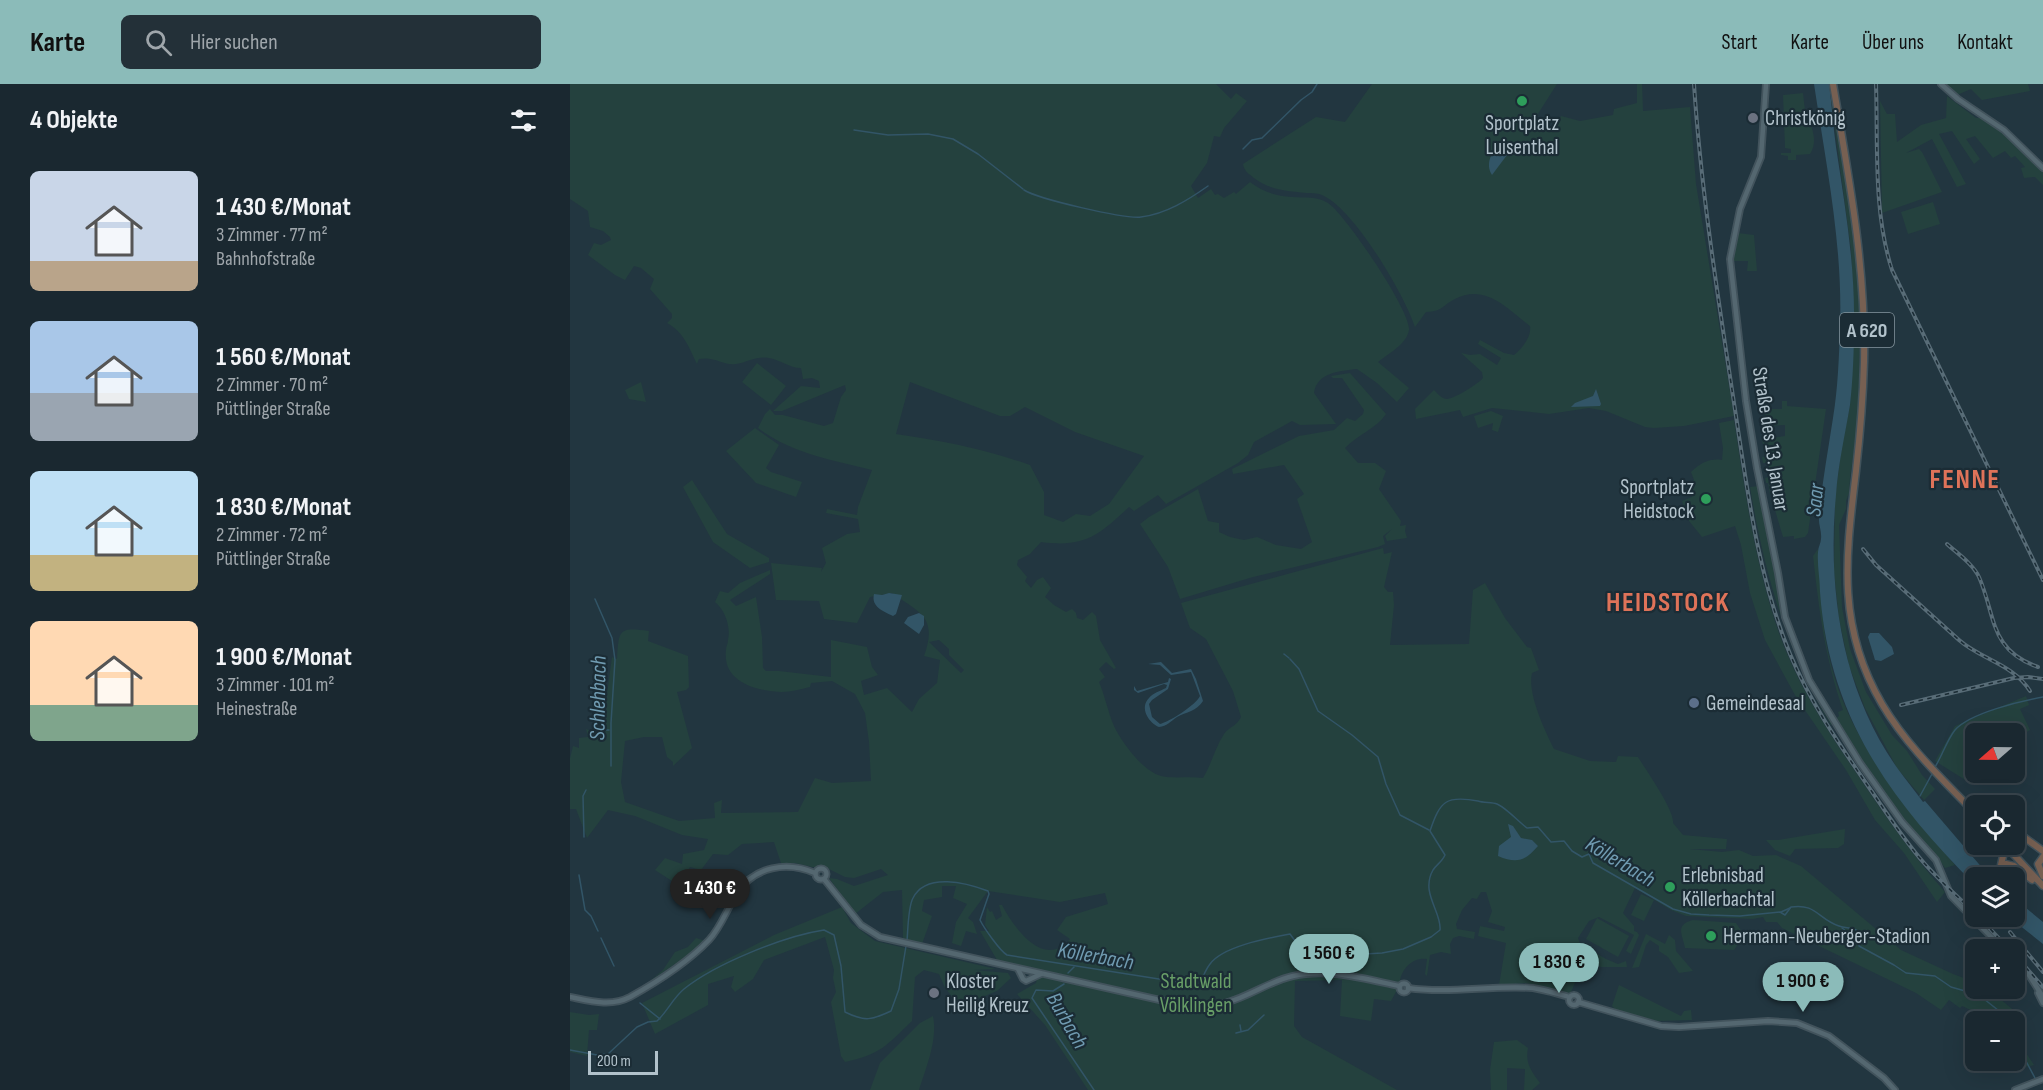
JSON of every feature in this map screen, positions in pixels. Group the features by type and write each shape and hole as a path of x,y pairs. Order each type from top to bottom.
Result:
{"highway":[{"name":"A 620","path":"1835,84 1860,248 1864,347 1861,428 1849,547 1851,601 1866,663 1881,694 1899,724 1965,801"},
{"name":"A 620","path":"1835,84 1856,193 1866,292 1866,399 1849,547"},
{"path":"2025,838 2043,851"},
{"path":"2002,855 2002,866 2008,864 2014,866 2043,885"},
{"path":"2016,855 2043,885"},
{"path":"2043,857 2038,864 2043,876"}],"main road":[{"name":"Straße des 13. Januar","path":"1766,84 1762,150 1740,209 1731,249 1730,268 1757,468 1785,617 1809,680 1851,750 1895,813 1936,860 1951,896 1993,939"},
{"path":"1941,84 1958,99 2004,130 2043,168"},
{"path":"570,997 610,1003 623,1001 661,978 699,950 719,927 738,892 758,874 773,868 784,867 800,868 815,873 818,879 824,879 842,899 855,919 867,930 880,937 1016,968 1023,972"},
{"path":"815,873 818,870 824,870 826,875 824,879"},
{"path":"1023,972 1029,969 1034,974 1050,974 1182,1005 1207,1006 1234,1000 1284,978 1304,974 1334,975 1399,986 1402,992 1408,988 1448,992 1535,988 1569,999 1576,995 1579,1001 1661,1026 1679,1027 1768,1021 1797,1023 1829,1036 1884,1078 1895,1090"},
{"path":"1023,972 1023,979 1026,981 1032,980 1034,974"},
{"path":"2026,973 2043,997"},
{"path":"2026,973 2043,1003"},
{"path":"2016,1090 2043,1079"}],"green space":[{"name":"Stadtwald Völklingen","path":"570,84 1216,84 1231,99 1236,93 1247,101 1224,128 1220,137 1214,136 1207,163 1191,186 1198,198 1211,189 1215,195 1218,194 1224,198 1234,192 1236,194 1250,182 1275,194 1315,198 1328,203 1362,243 1400,304 1407,320 1408,335 1378,362 1409,388 1397,402 1377,383 1357,369 1330,374 1320,381 1314,393 1336,424 1300,425 1292,421 1254,442 1248,455 1238,463 1166,504 1158,495 1134,511 1129,507 1100,532 1090,537 1069,543 1041,542 1030,554 1018,560 1017,565 1027,577 1025,581 1031,588 1037,580 1043,577 1051,588 1045,597 1054,605 1066,612 1072,609 1077,618 1083,620 1092,612 1096,616 1100,640 1116,668 1114,669 1106,662 1099,669 1105,677 1099,682 1114,726 1134,756 1147,768 1161,776 1203,778 1224,734 1241,717 1233,691 1206,639 1190,628 1181,603 1383,548 1384,554 1392,552 1384,587 1388,592 1393,592 1390,645 1469,644 1473,590 1485,583 1505,618 1527,647 1531,648 1539,670 1532,673 1534,701 1554,749 1590,761 1616,762 1618,756 1638,757 1670,809 1673,823 1683,835 1727,839 1726,849 1690,849 1722,852 1739,850 1753,856 1776,855 1801,866 1901,950 1965,978 1965,999 2000,999 2015,1011 1973,1011 1962,1006 1960,1008 1949,1000 1941,1010 1916,993 1782,928 1777,922 1766,922 1763,917 1753,919 1686,916 1671,910 1635,888 1623,913 1639,935 1631,954 1626,951 1634,935 1599,917 1589,921 1578,938 1580,944 1606,959 1618,964 1626,961 1627,967 1601,967 1595,964 1587,973 1577,978 1568,994 1526,983 1499,985 1506,943 1478,936 1480,926 1504,931 1505,927 1488,922 1492,911 1486,892 1481,892 1477,899 1472,898 1462,910 1456,924 1457,929 1475,932 1474,939 1459,936 1453,938 1450,944 1451,954 1441,952 1430,955 1427,976 1425,974 1427,959 1409,964 1400,981 1406,983 1405,987 1393,985 1397,990 1391,1001 1374,999 1371,1021 1340,1016 1342,980 1295,981 1294,1026 1302,1037 1397,1090 1088,1090 1045,1025 1017,994 1036,983 1039,970 997,960 980,931 989,931 985,925 987,907 990,912 992,911 996,920 1002,916 999,905 1002,905 1014,924 1031,942 1040,948 1050,950 1060,947 1070,939 1057,930 1066,917 1108,904 1105,893 1060,902 988,891 968,918 973,922 977,934 966,931 961,946 952,943 956,922 967,904 953,898 956,886 942,886 942,897 924,900 922,911 932,916 922,944 903,938 902,890 883,892 855,914 829,878 854,886 888,875 881,869 854,878 845,877 827,868 781,863 774,842 742,844 728,855 713,854 701,870 690,867 678,885 655,870 665,858 682,864 683,854 704,850 708,839 682,835 635,816 608,810 587,838 576,809 570,809 570,758 573,746 579,748 579,738 588,737 586,729 596,733 606,701 612,657 617,659 618,642 626,630 649,631 648,641 688,656 689,687 677,692 692,748 673,766 673,762 667,757 662,737 644,737 625,741 621,782 625,802 679,821 715,818 714,803 722,800 721,813 798,812 815,778 832,783 871,781 865,713 855,694 832,681 811,683 810,687 789,692 762,690 743,683 729,670 726,661 728,624 722,609 715,602 720,591 728,593 740,583 770,570 770,574 730,600 736,606 756,597 762,637 763,668 766,671 831,677 831,640 867,647 872,667 878,675 861,681 864,695 887,688 912,712 919,699 937,683 940,660 924,656 929,633 924,617 892,593 870,597 857,623 824,619 819,601 776,600 771,563 822,568 821,572 826,563 822,548 847,534 860,532 858,519 826,513 827,509 857,515 872,470 798,450 758,428 770,409 775,415 824,426 833,423 841,397 846,390 845,385 782,411 773,411 801,386 820,388 819,381 812,378 803,379 801,368 769,358 727,364 705,358 699,359 697,364 682,336 667,323 672,318 672,314 650,289 654,279 641,268 634,266 625,280 588,255 594,243 601,245 611,240 603,231 590,227 588,211 570,199","holes":["910,382 1000,416 1010,416 1025,407 1075,432 1144,456 1109,504 1090,516 1076,514 1063,522 1044,515 1044,492 1030,465 964,446 896,434","939,640 949,649 949,655 964,670 961,673 929,642"]},
{"path":"1372,84 1557,84 1527,131 1530,133 1538,121 1550,130 1561,116 1580,121 1613,115 1614,109 1637,103 1637,84 1642,84 1643,111 1690,107 1696,184 1734,416 1684,426 1654,428 1645,427 1606,411 1589,408 1549,414 1492,408 1463,417 1460,410 1416,419 1415,409 1434,390 1447,399 1466,391 1483,378 1482,372 1461,353 1480,354 1497,365 1501,358 1478,344 1480,340 1504,353 1514,355 1526,342 1530,326 1496,300 1476,294 1466,295 1439,309 1426,312 1415,327 1390,275 1350,218 1320,194 1286,191 1260,182 1244,169 1243,164 1316,117 1345,122"},
{"path":"1829,84 1831,84 1848,178 1861,300 1858,422 1849,493 1846,509 1839,525 1842,607 1850,649 1866,692 1892,735 1935,789 1924,800 1897,768 1865,708 1849,666 1839,619 1834,572 1835,497 1850,405 1854,323 1851,250"},
{"path":"1944,84 2028,84 2030,91 1982,100 1971,89 1957,95"},
{"path":"1803,93 1805,111 1813,133 1813,149 1810,154 1796,155 1796,160 1788,160 1788,156 1781,155 1781,153 1791,153 1791,149 1785,148 1783,95"},
{"path":"1947,96 1976,118 1983,118 2000,128 2043,170 2043,185 2035,177 2024,178 2021,168 2025,167 2015,156 2011,158 2005,151 1993,158 1975,136 1966,139 1980,159 1974,164 1952,131 1939,134 1966,184 1957,187 1932,139 1906,153 1919,149 1922,152 1942,192 1882,213 1880,101 1887,114 1895,114 1897,142 1921,125 1946,118"},
{"path":"1933,202 1940,224 1908,234 1901,212"},
{"path":"1738,233 1754,235 1757,271 1747,271 1748,261 1733,261"},
{"path":"757,363 786,386 771,405 742,382"},
{"path":"1350,373 1386,414 1345,448 1358,463 1375,463 1386,471 1379,489 1401,521 1400,526 1406,525 1407,538 1387,541 1385,536 1392,529 1383,536 1385,544 1378,547 1253,577 1180,599 1168,567 1140,524 1198,489 1208,521 1219,523 1219,532 1244,540 1257,537 1276,545 1301,549 1312,542 1297,499 1304,494 1284,465 1233,474 1232,469 1299,436 1334,430 1347,418 1355,421 1364,410 1342,378 1331,376"},
{"path":"641,382 646,402 629,399 625,390"},
{"path":"1782,401 1787,401 1787,406 1826,409 1808,533 1805,537 1794,539 1794,536 1783,537 1775,510 1778,510 1778,507 1772,497 1777,492 1770,494 1765,478 1769,477 1769,463 1763,463 1762,457 1768,456 1762,439 1785,436 1785,425 1765,426 1764,409 1782,409"},
{"path":"1491,411 1503,416 1498,432 1492,430 1493,423 1478,428 1474,416"},
{"path":"1734,420 1763,581 1779,633 1795,672 1837,745 1901,838 1945,892 1937,902 1904,853 1875,820 1846,770 1796,697 1765,640 1750,593 1735,526 1702,537 1689,521 1682,501 1692,497 1689,484 1694,480 1691,472 1705,462 1722,460 1723,448 1719,423"},
{"path":"755,428 779,445 766,468 771,472 802,482 796,497 756,483 726,451"},
{"path":"692,480 727,534 769,558 769,562 750,568 713,542 683,487"},
{"path":"1758,486 1773,555 1779,604 1807,680 1833,724 1831,725 1815,697 1801,668 1779,610 1762,549 1750,487"},
{"path":"1818,549 1826,641 1844,705 1858,734 1893,788 1955,865 1945,868 1903,819 1867,771 1835,720 1839,716 1838,712 1843,710 1827,653 1820,615 1813,556"},
{"path":"2026,696 2029,705 2020,709 2030,730 2025,733 2025,723 1965,723 1965,780 1935,761 1955,726"},
{"path":"1845,829 1844,844 1838,848 1795,849 1790,856 1775,850 1766,840 1778,840"},
{"path":"1641,894 1654,900 1644,921 1631,915"},
{"path":"842,907 851,923 875,941 996,969 974,970 1008,973 1011,978 997,991 960,1006 945,988 939,974 924,970 915,977 912,1021 882,1048 867,1056 845,1062 841,1056 831,1002 836,992 834,970 825,937 764,960 753,979 735,992 731,987 734,976 708,984 708,1005 655,1034 642,1003 774,935"},
{"path":"1597,918 1629,936 1618,957 1586,939"},
{"name":"Hermann-Neuberger-Stadion","path":"1693,920 1736,923 1742,932 1740,941 1734,950 1685,948 1681,931 1683,925"},
{"path":"1646,934 1665,944 1669,935 1675,940 1676,951 1693,971 1679,973 1668,957 1659,951 1659,946 1650,940 1646,945 1639,967 1632,968"},
{"path":"696,938 705,941 650,981 663,970 675,952 688,947"},
{"path":"1619,985 1681,1016 1684,1011 1691,1010 1692,1020 1657,1021 1616,1010 1612,1006"},
{"path":"570,1012 599,1014 597,1030 589,1030 587,1056 570,1052"},
{"path":"933,1016 933,1044 919,1090 870,1090 880,1063 920,1023"},
{"path":"1517,1040 1528,1048 1527,1058 1530,1067 1540,1083 1532,1090 1524,1090 1525,1069 1507,1068 1507,1090 1491,1090 1490,1070 1494,1042"},
{"path":"2025,1052 2034,1065 2025,1067"}],"water":[{"path":"1814,84 1829,84 1853,279 1852,385 1838,472 1834,531 1837,602 1843,638 1851,673 1863,706 1879,739 1923,802 1925,801 1965,848 1965,855 1971,855 1981,867 1965,867 1965,875 1916,821 1891,788 1869,753 1851,717 1836,678 1826,637 1820,592 1818,550 1821,541 1819,519 1823,479 1836,395 1839,350 1839,266 1833,205"},
{"path":"1500,145 1508,152 1492,175 1489,167 1490,158"},
{"path":"1596,389 1600,406 1571,407 1593,396"},
{"path":"874,594 902,595 896,614 893,616 879,608 874,602"},
{"path":"919,613 924,616 924,625 919,634 904,623 908,617"},
{"path":"1870,633 1879,633 1892,647 1894,654 1881,661 1875,660 1868,637"},
{"path":"1161,662 1172,673 1191,669 1203,701 1195,709 1159,727 1146,715 1145,706 1151,696 1166,688 1167,685 1138,693 1134,690 1134,686 1137,691 1168,682 1169,678 1171,679 1168,689 1149,704 1152,717 1160,724 1182,713 1200,696 1191,672 1171,675 1160,665 1148,664"},
{"path":"1508,824 1513,826 1521,838 1532,840 1538,846 1525,858 1510,860 1498,856 1499,846 1511,837"},
{"path":"2025,907 2043,922 2043,944 2022,927 2025,927"}],"waterway":[{"path":"1243,149 1252,140 1262,138 1312,92 1317,84"},
{"path":"854,130 888,135 928,134 953,139 978,154 1023,189"},
{"path":"1024,190 1081,208 1141,217 1168,210 1208,186"},
{"name":"Schlehbach","path":"595,599 612,638 615,660 611,766"},
{"path":"1284,654 1289,658"},
{"path":"1290,659 1299,669 1318,711 1378,757 1386,784 1400,815 1429,830"},
{"path":"1935,767 1952,734 1962,724 1984,713 2043,697"},
{"path":"601,730 609,730"},
{"path":"1920,796 1933,772"},
{"name":"Schlehbach","path":"584,837 583,796 586,790"},
{"name":"Köllerbach","path":"907,941 909,913 913,898 927,885 948,882 988,891 980,920 988,934 1007,955 1178,982 1195,987 1200,985 1210,964 1225,952 1247,944 1290,934 1301,949 1347,955 1403,949 1431,937 1440,930 1429,887 1433,870 1445,855 1430,831 1437,813 1446,802 1467,799 1495,803 1527,828 1538,827 1551,842 1564,841 1572,851 1582,857 1589,854 1593,863 1673,909 1691,914 1740,916 1780,912 1785,915 1791,907 1806,907 1832,923 1858,931 1859,946 1906,973 1935,976 1951,987 1979,995 1999,1011"},
{"name":"Schlehbach","path":"579,875 585,910 591,916 598,931"},
{"name":"Köllerbach","path":"1781,912 1790,908"},
{"name":"Köllerbach","path":"1842,928 1850,940 1859,945"},
{"name":"Köllerbach","path":"570,1050 597,1055 608,1054 637,1027 657,1021 684,989 713,970 770,945 824,930 834,935 841,966 845,1012 868,1019 879,1016 891,1011 899,989 906,946"},
{"name":"Schlehbach","path":"601,938 614,966"},
{"name":"Burbach","path":"1068,973 1074,967"},
{"name":"Burbach","path":"1064,984 1053,991 1036,990 1032,998 1094,1090"},
{"name":"Schlehbach","path":"640,1003 660,1019"},
{"path":"1236,1033 1248,1030 1264,1015"},
{"path":"1240,1025 1241,1031"},
{"name":"Köllerbach","path":"2025,1059 2035,1078"}],"railway":[{"path":"1694,84 1711,244 1754,530 1779,624 1807,689 1857,770 1916,854 1965,904"},
{"path":"1876,84 1879,201 1886,248 1892,270 2043,580"},
{"path":"1947,544 1973,568 1979,577 2002,641 2022,660 2038,667"},
{"path":"1863,549 1876,565 1959,640 2015,674 2030,691"},
{"path":"1901,705 2014,678 2043,679"},
{"path":"1988,927 2000,939"},
{"path":"2010,932 2043,972"},
{"path":"2025,967 2043,987"}],"place":[{"name":"Sportplatz Luisenthal","path":"1522,101"},
{"name":"Christkönig","path":"1753,118"},
{"name":"Sportplatz Heidstock","path":"1706,499"},
{"name":"Gemeindesaal","path":"1694,703"},
{"name":"Erlebnisbad Köllerbachtal","path":"1670,887"},
{"name":"Hermann-Neuberger-Stadion","path":"1711,936"},
{"name":"Kloster Heilig Kreuz","path":"934,993"}],"district":[{"name":"FENNE","path":"1965,479"},
{"name":"HEIDSTOCK","path":"1668,602"}],"water label":[{"name":"Saar","path":"1814,500"}]}
